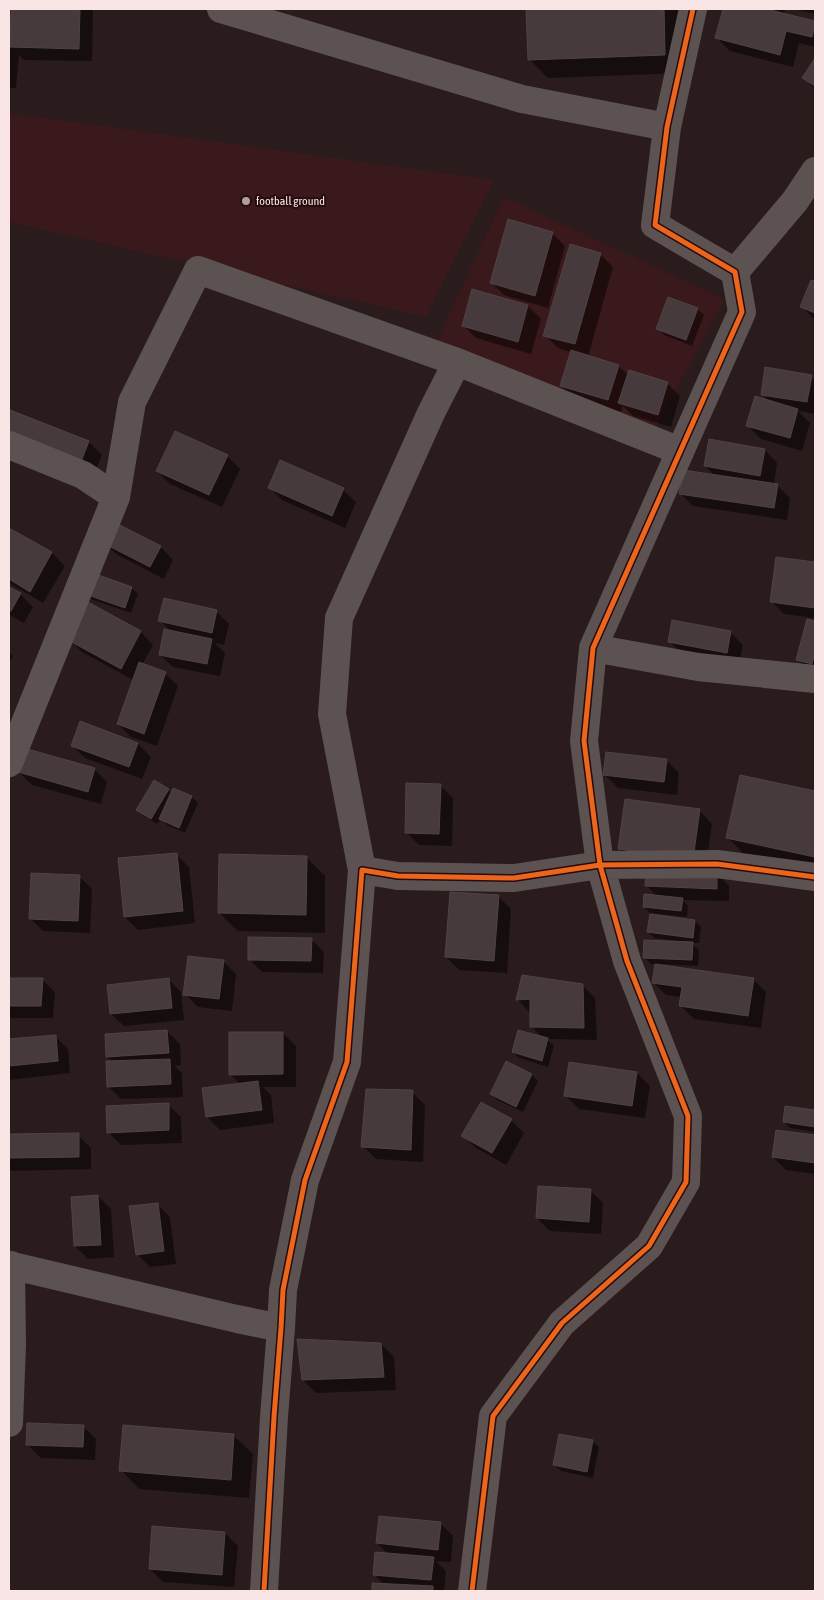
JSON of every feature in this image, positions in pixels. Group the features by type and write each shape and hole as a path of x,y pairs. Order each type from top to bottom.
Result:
{"street":[{"path":"221,9 522,99 667,127"},
{"path":"472,1591 493,1416 562,1324 649,1246 686,1182 688,1116 627,961 600,865 584,741 593,648 742,312 735,272 655,225 667,127 693,9"},
{"path":"735,272 795,201 815,171"},
{"path":"9,763 116,498 132,402 198,270 457,362 680,451"},
{"path":"264,1591 283,1290 304,1180 347,1062 362,870 332,714 339,618 427,422 457,362"},
{"path":"9,445 83,475 116,498"},
{"path":"593,648 698,667 815,678"},
{"path":"362,870 398,876 514,878 600,865 718,864 815,877"},
{"path":"9,1423 12,1345 10,1265 282,1328"}],"shaded area":[{"name":"football ground","path":"9,113 494,180 426,317 9,222"},
{"path":"504,197 725,299 654,430 437,340"}],"building":[{"path":"11,9 80,9 79,49 10,47"},
{"path":"526,9 664,9 665,55 528,60"},
{"path":"723,9 766,9 815,21 812,37 786,31 780,55 715,38"},
{"path":"815,58 815,86 802,78"},
{"path":"508,219 553,232 535,296 490,283"},
{"path":"570,244 601,253 575,344 543,336"},
{"path":"811,280 815,281 815,313 800,307"},
{"path":"472,289 528,305 518,342 462,326"},
{"path":"668,297 698,308 686,340 656,329"},
{"path":"571,350 619,365 608,400 560,386"},
{"path":"765,367 812,375 807,402 761,395"},
{"path":"629,370 668,382 658,415 618,403"},
{"path":"755,396 798,409 790,438 746,426"},
{"path":"10,410 89,441 79,467 9,439"},
{"path":"175,431 228,455 209,495 156,471"},
{"path":"709,439 765,449 760,476 704,466"},
{"path":"280,460 344,488 332,516 268,488"},
{"path":"683,470 778,484 774,508 679,494"},
{"path":"112,521 161,546 150,567 101,542"},
{"path":"9,528 52,552 30,592 9,579"},
{"path":"776,557 815,562 815,608 770,602"},
{"path":"93,573 132,587 125,608 85,594"},
{"path":"9,587 21,593 11,611 9,610"},
{"path":"164,598 217,610 212,633 158,621"},
{"path":"88,602 141,631 121,669 68,640"},
{"path":"807,619 815,621 815,653 812,664 796,660"},
{"path":"672,620 731,631 727,653 668,642"},
{"path":"164,629 212,639 207,664 159,655"},
{"path":"139,662 166,672 144,734 117,724"},
{"path":"80,721 138,743 129,767 71,746"},
{"path":"24,748 95,768 88,792 18,772"},
{"path":"606,752 667,759 664,782 603,775"},
{"path":"740,775 815,791 815,857 726,838"},
{"path":"154,780 169,789 151,819 136,810"},
{"path":"406,783 441,784 439,834 405,833"},
{"path":"173,788 192,796 179,828 159,819"},
{"path":"625,799 700,809 693,859 618,849"},
{"path":"177,853 183,911 124,917 118,858"},
{"path":"219,854 307,856 306,915 218,913"},
{"path":"646,869 717,872 717,889 645,886"},
{"path":"31,873 80,875 78,921 29,919"},
{"path":"450,892 499,895 494,961 445,957"},
{"path":"644,894 683,898 681,911 643,907"},
{"path":"650,914 695,920 693,938 647,932"},
{"path":"248,937 312,938 311,961 248,960"},
{"path":"644,940 693,942 692,960 643,958"},
{"path":"188,956 224,960 219,999 183,995"},
{"path":"655,964 754,978 748,1016 679,1006 682,987 652,983"},
{"path":"522,975 583,984 584,1028 530,1027 530,999 516,1000"},
{"path":"9,978 43,978 41,1006 9,1006"},
{"path":"169,978 172,1008 110,1014 107,985"},
{"path":"167,1030 169,1053 106,1057 105,1034"},
{"path":"518,1030 548,1038 542,1061 512,1052"},
{"path":"229,1032 283,1032 283,1074 229,1075"},
{"path":"56,1035 58,1061 9,1066 9,1039"},
{"path":"170,1059 171,1084 107,1087 106,1061"},
{"path":"506,1061 532,1074 516,1107 490,1094"},
{"path":"569,1062 637,1072 632,1106 564,1096"},
{"path":"258,1081 262,1110 206,1117 202,1088"},
{"path":"366,1089 413,1090 411,1150 361,1147"},
{"path":"481,1102 512,1119 492,1153 461,1136"},
{"path":"169,1103 169,1130 107,1133 106,1106"},
{"path":"785,1106 815,1110 815,1127 783,1122"},
{"path":"776,1130 815,1135 815,1163 772,1157"},
{"path":"79,1133 79,1157 9,1158 9,1134"},
{"path":"538,1186 591,1189 589,1222 536,1218"},
{"path":"98,1195 101,1245 74,1246 71,1197"},
{"path":"158,1203 164,1251 136,1255 129,1206"},
{"path":"297,1339 381,1343 384,1377 302,1380"},
{"path":"27,1423 84,1425 83,1447 26,1445"},
{"path":"123,1425 234,1434 231,1480 119,1471"},
{"path":"559,1434 593,1440 587,1472 553,1465"},
{"path":"379,1516 441,1522 438,1550 376,1543"},
{"path":"152,1526 225,1532 222,1575 149,1569"},
{"path":"375,1552 434,1557 431,1580 373,1575"},
{"path":"372,1583 433,1586 433,1591 372,1591"}],"cycle path":[{"path":"472,1591 493,1416 562,1323 649,1246 686,1182 688,1116 627,961 600,865 584,741 593,648 742,312 735,272 655,225 667,127 693,9"},
{"path":"264,1591 283,1290 305,1180 347,1062 362,870 398,876 514,878 600,865 717,864 815,877"}],"place":[{"name":"football ground","path":"246,201"}]}
